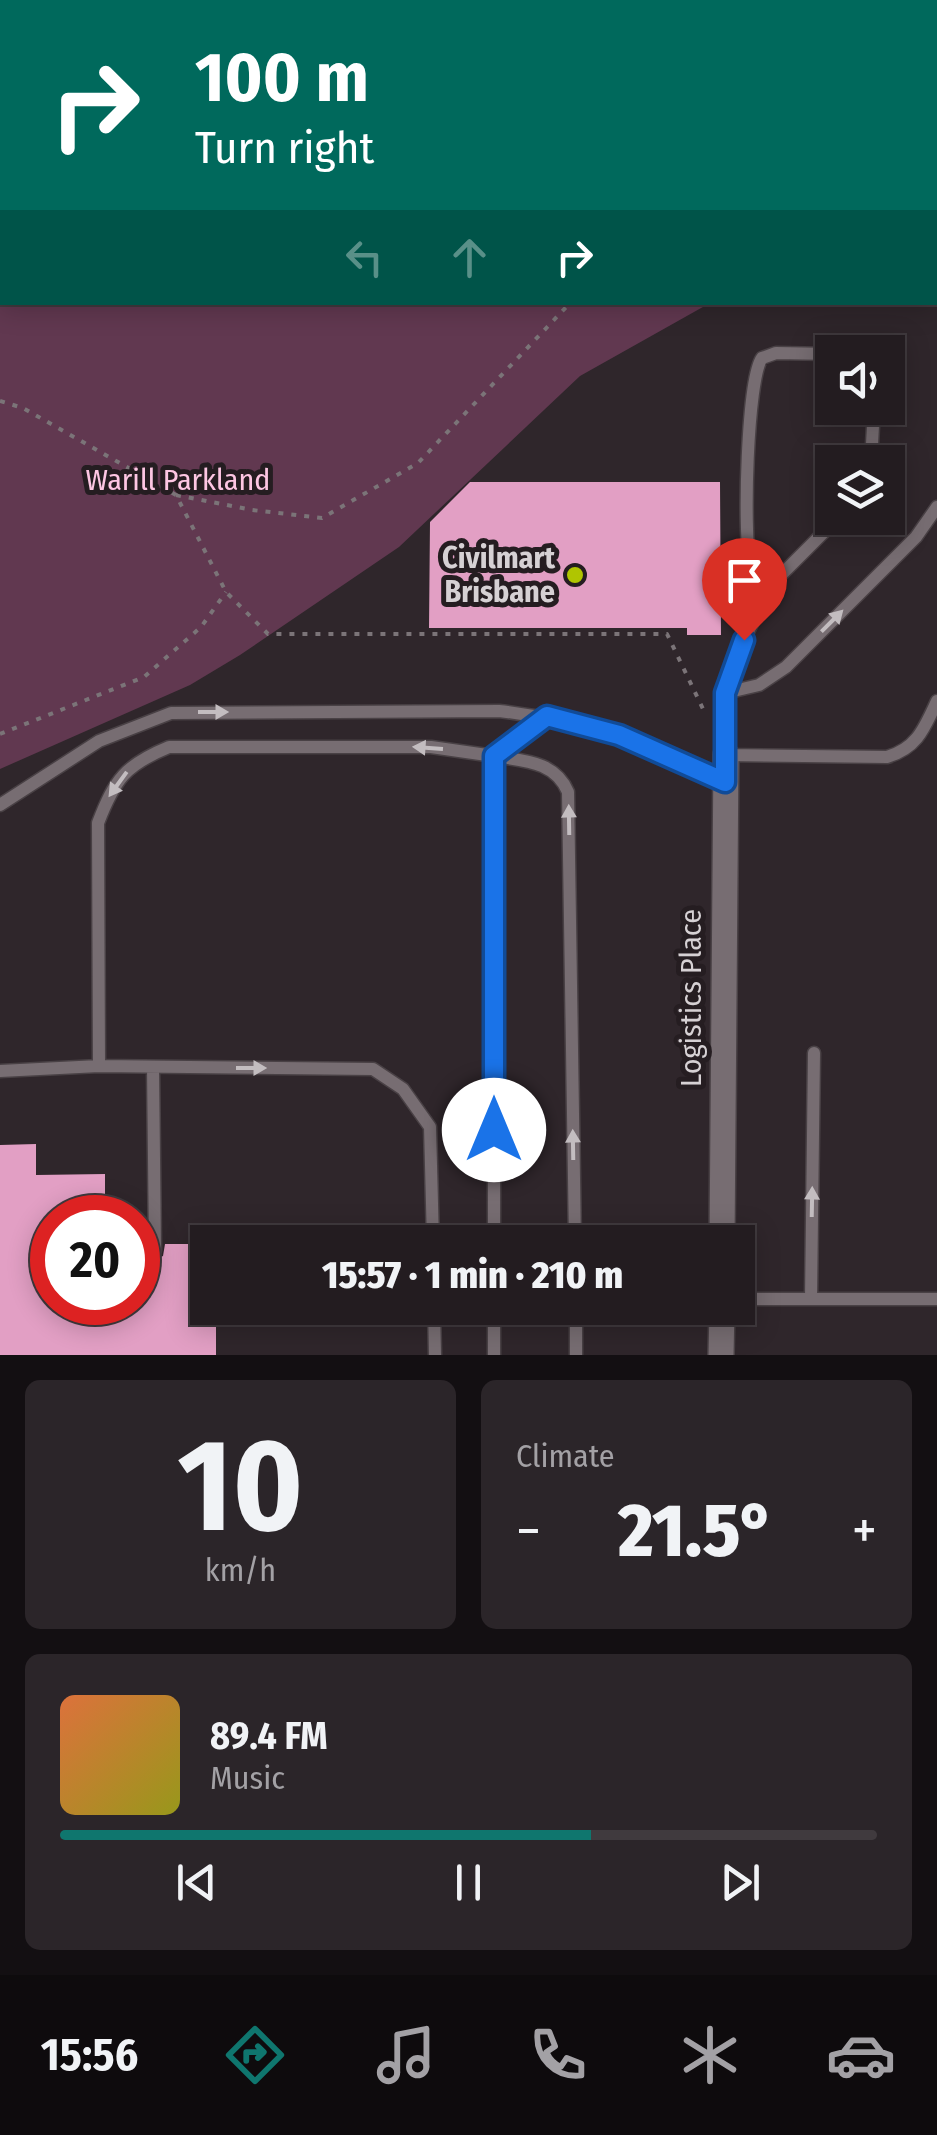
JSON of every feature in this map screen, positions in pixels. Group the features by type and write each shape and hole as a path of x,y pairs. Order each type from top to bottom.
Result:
{"street":[{"name":"Logistics Place","path":"722,1225 726,755"},
{"path":"721,1355 722,1325"}],"lane":[{"path":"771,585 750,564 747,535 752,382 762,358 776,353 815,354"},
{"path":"725,693 759,685 786,667 916,538 937,507"},
{"path":"821,535 771,585 733,664 725,693 726,755 887,757 905,752 920,738 937,702"},
{"path":"0,805 100,741 171,712 499,711 547,716 619,735 725,782"},
{"path":"494,756 547,716"},
{"path":"100,1066 98,823 112,788 136,760 169,746 430,748 540,764 562,779 568,792 575,1225"},
{"path":"494,756 494,1225"},
{"path":"811,1299 814,1053"},
{"path":"0,1072 100,1066 373,1069 404,1089 430,1127 433,1225"},
{"path":"154,1067 155,1195"},
{"path":"755,1299 937,1299"},
{"path":"434,1325 435,1355"},
{"path":"494,1325 494,1355"},
{"path":"576,1325 576,1355"}],"path":[{"path":"0,401 23,408 176,495 322,518 418,463 568,305"},
{"path":"176,495 226,592 268,634 667,634 726,755"},
{"path":"0,734 144,678 201,627 226,592"}],"green space":[{"name":"Warill Parkland","path":"0,305 706,305 580,376 399,547 240,655 190,685 0,769"}],"building":[{"name":"Civilmart Brisbane","path":"470,482 720,482 721,635 687,635 687,628 429,628 430,522"},
{"path":"36,1144 36,1175 105,1174 105,1195 30,1195 30,1325 160,1325 160,1257 165,1244 190,1244 190,1325 216,1325 216,1355 0,1355 0,1145"}],"place":[{"name":"Civilmart Brisbane","path":"575,575"}],"route":[{"path":"494,1130 494,756 547,716 619,735 725,782 725,693 744,640"}]}
